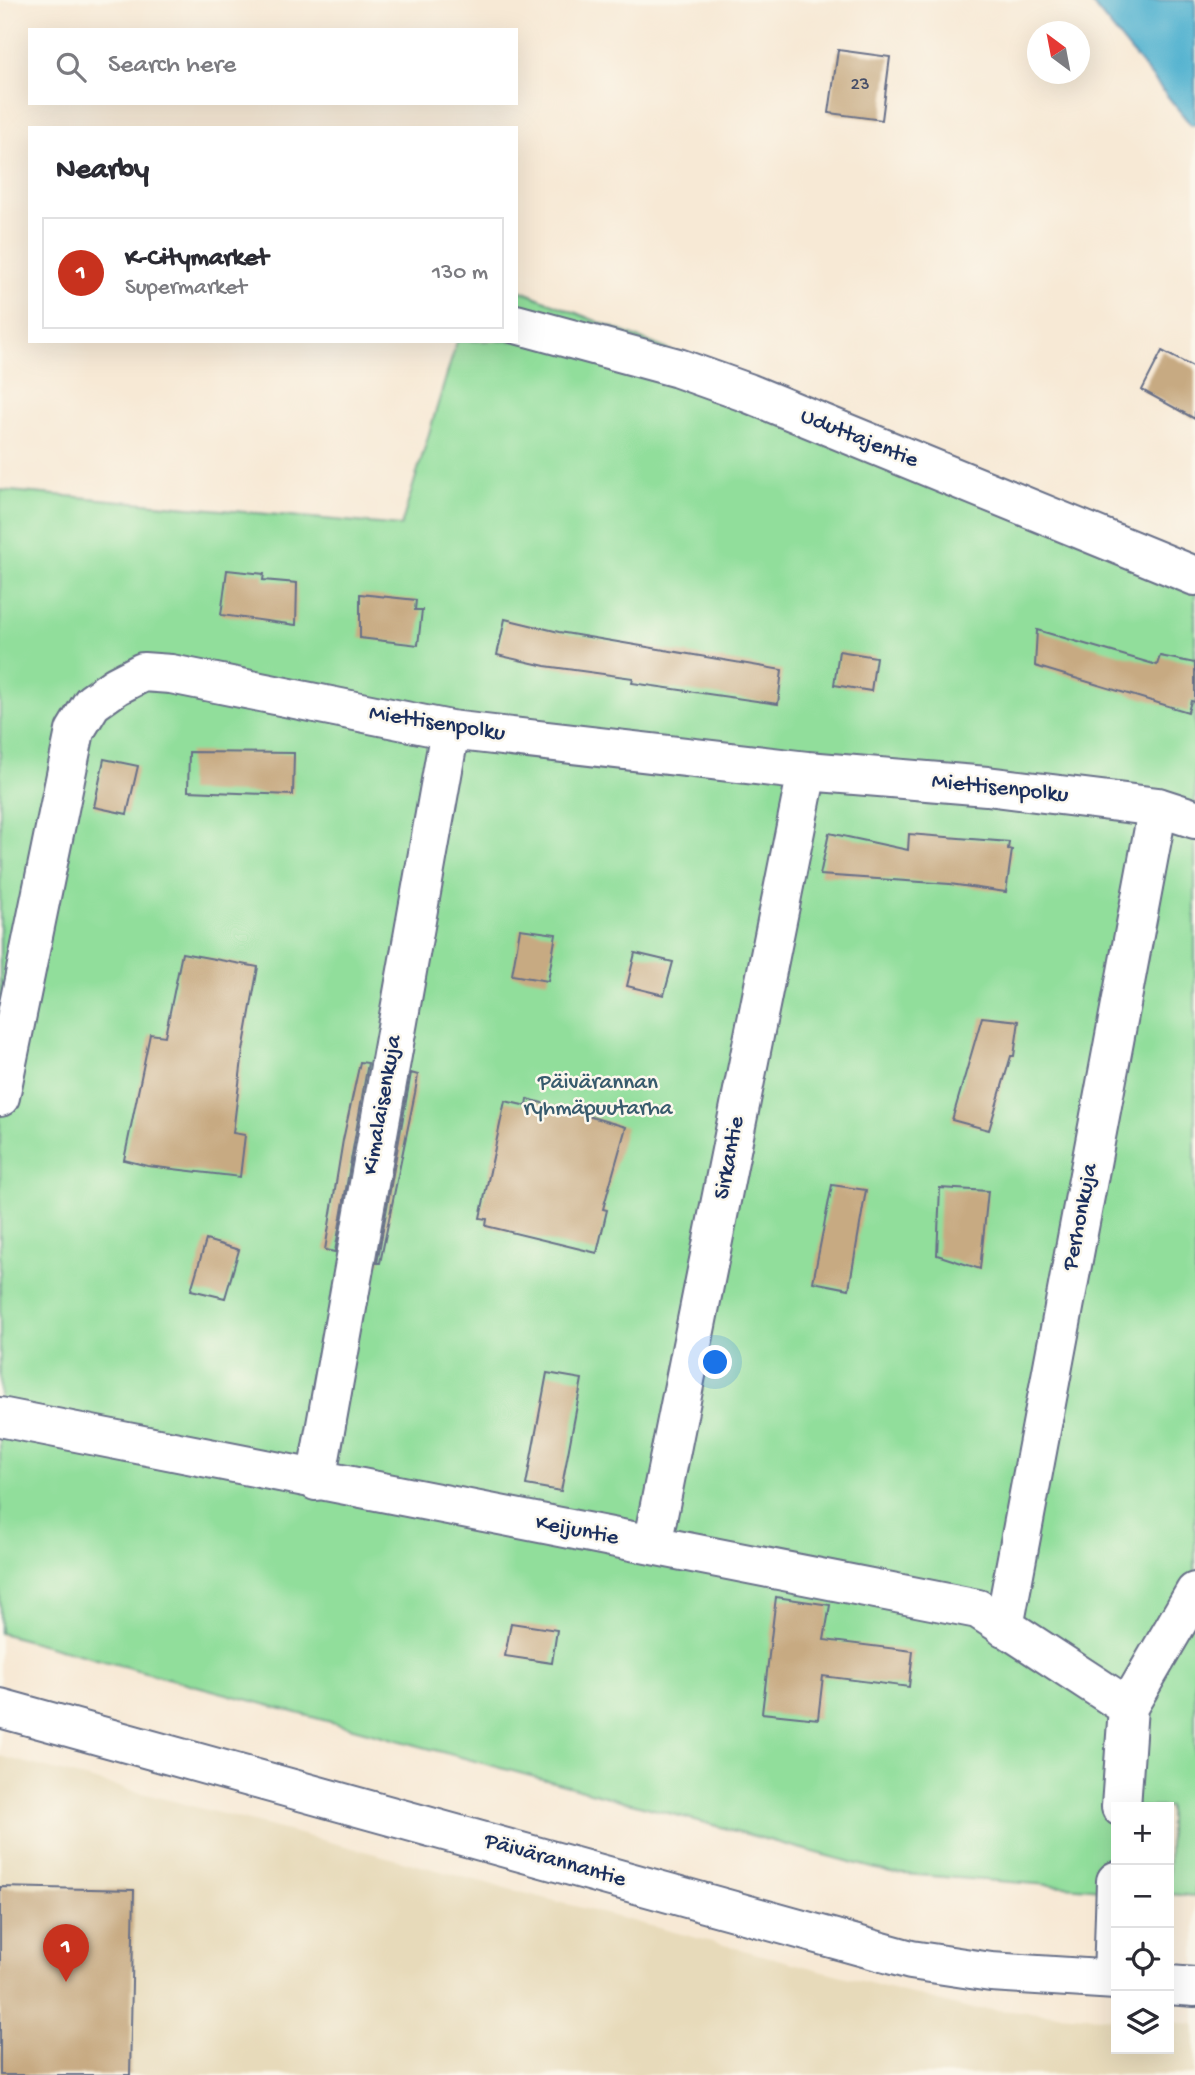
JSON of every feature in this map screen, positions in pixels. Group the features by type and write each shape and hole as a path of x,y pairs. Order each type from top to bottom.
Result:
{"street":[{"name":"Uduttajentie","path":"518,325 678,368 748,393 1195,576"},
{"name":"Miettisenpolku","path":"0,1097 75,732 92,703 116,685 143,672 171,674 450,730 807,771 987,786 1158,807 1195,819"},
{"name":"Kimalaisenkuja","path":"316,1480 450,730"},
{"name":"Sirkantie","path":"652,1545 807,771"},
{"name":"Perhonkuja","path":"1004,1627 1158,807"},
{"name":"Keijuntie","path":"0,1417 978,1609 1128,1707"},
{"path":"1121,1802 1128,1707 1195,1592"},
{"name":"Päivärannantie","path":"0,1708 911,1960 991,1972 1111,1980"},
{"path":"1174,1985 1195,1987"}],"shaded area":[{"path":"0,1756 965,2008 1111,2018 1111,2054 1174,2054 1174,2022 1195,2024 1195,2075 0,2075"}],"green space":[{"name":"Päivärannan ryhmäpuutarha","path":"518,290 1195,560 1195,1896 1174,1894 1174,1802 1111,1802 1111,1890 891,1873 0,1633 0,490 401,526 456,343 518,343"}],"water":[{"path":"1089,0 1195,0 1195,125 1191,125"}],"building":[{"path":"838,50 890,57 882,120 829,113"},
{"path":"1162,351 1195,368 1195,419 1142,390"},
{"path":"227,570 264,574 263,580 297,583 296,625 221,615"},
{"path":"360,594 416,600 415,610 422,610 418,645 360,638"},
{"path":"505,619 559,632 782,670 778,704 632,683 633,678 545,666 497,655"},
{"path":"1037,630 1157,665 1160,656 1195,663 1195,702 1191,701 1188,712 1035,666"},
{"path":"839,651 876,657 871,691 834,685"},
{"path":"189,752 294,753 293,795 188,791"},
{"path":"104,759 138,766 127,814 94,807"},
{"path":"829,833 908,850 909,834 1009,842 1008,849 1012,850 1006,892 950,884 820,875"},
{"path":"520,929 556,934 548,981 512,975"},
{"path":"182,953 258,967 243,1051 233,1133 245,1135 240,1177 148,1166 124,1160 150,1034 165,1036"},
{"path":"635,953 673,962 664,995 627,986"},
{"path":"982,1017 1019,1021 1014,1056 1011,1056 989,1130 952,1120"},
{"path":"360,1062 368,1063 335,1252 325,1250 343,1140"},
{"path":"411,1073 418,1075 415,1093 380,1263 377,1263"},
{"path":"528,1099 626,1127 603,1209 607,1210 597,1253 486,1226 487,1219 480,1218 505,1101 527,1106"},
{"path":"832,1185 866,1190 849,1289 813,1282"},
{"path":"940,1188 988,1191 980,1269 937,1255"},
{"path":"206,1240 239,1250 225,1298 191,1290"},
{"path":"547,1373 582,1379 561,1491 526,1485"},
{"path":"776,1597 830,1605 824,1640 913,1651 909,1687 823,1676 818,1719 762,1713"},
{"path":"511,1623 557,1630 552,1663 505,1656"},
{"path":"0,1887 134,1890 130,2075 0,2075"}],"place":[{"name":"K-Citymarket","path":"66,1982"}]}
